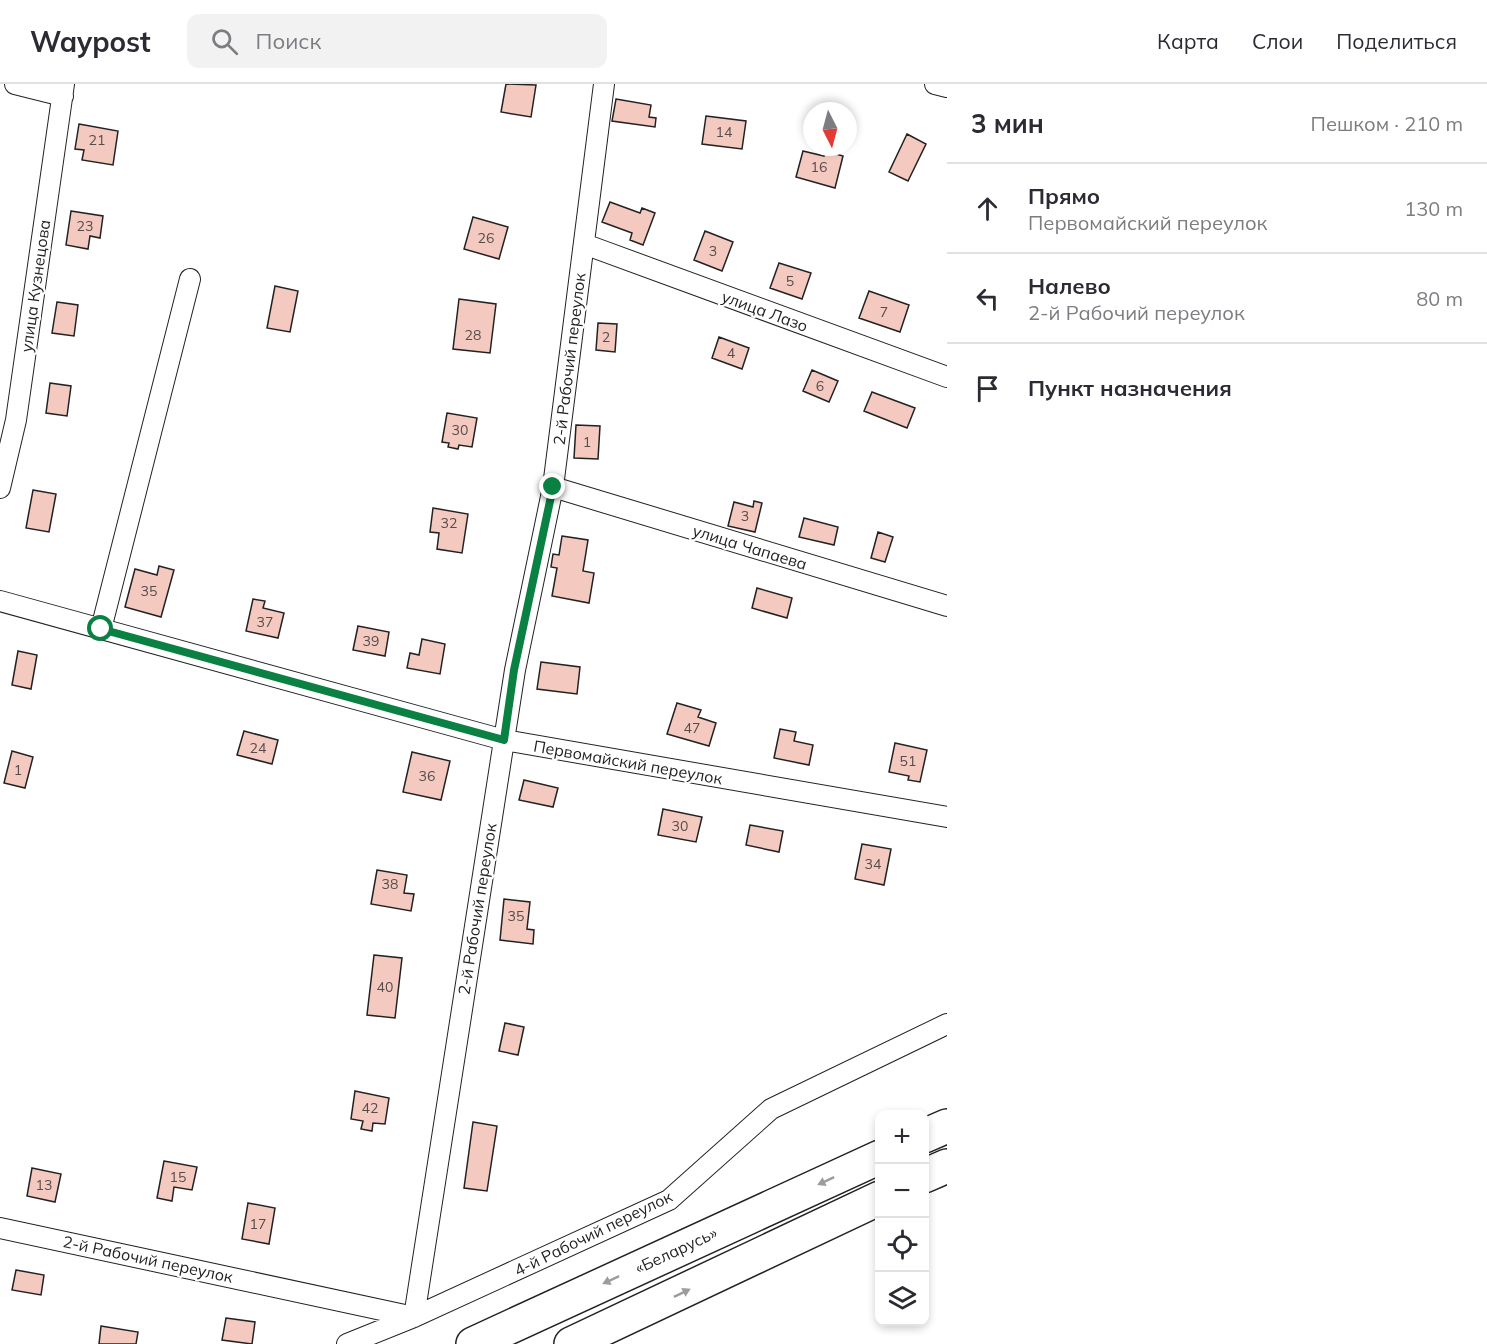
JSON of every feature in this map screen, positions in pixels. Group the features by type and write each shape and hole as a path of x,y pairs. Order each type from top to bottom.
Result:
{"highway":[{"path":"929,1134 947,1126"},
{"name":"«Беларусь»","path":"473,1344 875,1159"},
{"path":"929,1174 947,1166"},
{"path":"571,1344 875,1200"}],"street":[{"path":"15,84 64,90"},
{"name":"2-й Рабочий переулок","path":"0,1228 414,1317 514,670 553,487 604,84"},
{"path":"935,84 947,87"},
{"name":"улица Кузнецова","path":"0,488 8,419 64,90"},
{"name":"улица Лазо","path":"584,244 947,377"},
{"path":"101,629 190,279"},
{"name":"улица Чапаева","path":"553,487 947,606"},
{"name":"Первомайский переулок","path":"0,601 504,740 947,818"},
{"name":"4-й Рабочий переулок","path":"347,1344 414,1317 669,1200 771,1109 947,1024"}],"building":[{"path":"506,84 536,85 531,117 501,112"},
{"path":"616,99 651,105 649,117 656,118 655,127 612,121"},
{"path":"706,116 746,121 742,149 702,144"},
{"path":"79,124 118,131 113,165 82,160 84,150 75,149"},
{"path":"907,134 926,144 908,181 889,172"},
{"path":"803,151 803,156 843,156 835,188 796,177"},
{"path":"610,202 640,213 642,208 655,213 643,245 630,240 632,233 602,222"},
{"path":"71,211 103,216 100,238 90,236 88,249 66,245"},
{"path":"473,217 508,227 499,259 464,249"},
{"path":"705,231 733,242 722,271 694,260"},
{"path":"779,263 811,273 802,299 770,288"},
{"path":"275,286 298,291 290,332 267,328"},
{"path":"869,291 909,305 900,332 859,318"},
{"path":"459,299 496,304 490,353 453,349"},
{"path":"57,302 78,305 74,336 52,333"},
{"path":"598,323 617,324 615,352 596,350"},
{"path":"719,337 749,348 742,369 712,358"},
{"path":"812,370 838,381 829,402 803,391"},
{"path":"50,383 71,386 67,416 46,413"},
{"path":"872,392 915,408 907,428 864,411"},
{"path":"447,413 477,418 472,447 459,445 458,449 448,447 449,443 442,442"},
{"path":"576,425 600,426 598,459 574,458"},
{"path":"33,490 56,494 49,532 26,528"},
{"path":"754,501 762,503 755,532 728,526 734,502 753,507"},
{"path":"433,508 468,514 462,553 437,549 439,533 430,532"},
{"path":"804,518 838,527 834,545 799,537"},
{"path":"878,532 893,537 885,562 871,558"},
{"path":"562,536 588,540 583,571 594,573 589,603 552,596 557,568 551,567 553,554 559,555"},
{"path":"159,566 174,570 161,617 125,607 135,569 157,575"},
{"path":"757,588 792,598 787,618 752,608"},
{"path":"253,599 265,601 263,608 284,613 278,638 246,631"},
{"path":"358,626 389,632 385,656 353,650"},
{"path":"422,639 445,644 440,674 407,668 410,653 419,655"},
{"path":"18,651 37,655 31,689 12,685"},
{"path":"541,662 580,667 577,694 537,689"},
{"path":"677,703 701,710 698,717 716,723 709,746 667,734"},
{"path":"780,729 796,732 794,741 813,745 809,765 774,758"},
{"path":"244,731 278,740 272,764 237,755"},
{"path":"895,743 927,750 920,782 908,780 909,776 889,772"},
{"path":"12,751 33,757 25,788 4,783"},
{"path":"412,752 450,761 441,800 403,792"},
{"path":"524,780 558,788 553,807 519,800"},
{"path":"663,809 702,817 696,842 658,835"},
{"path":"750,825 783,831 779,852 746,845"},
{"path":"862,844 891,849 884,885 855,879"},
{"path":"377,870 407,875 404,893 414,894 411,911 371,904"},
{"path":"504,899 530,902 527,929 534,930 533,944 500,940"},
{"path":"374,955 402,958 395,1018 367,1015"},
{"path":"505,1023 524,1027 518,1055 499,1051"},
{"path":"355,1091 389,1098 385,1124 373,1123 372,1131 361,1129 363,1121 351,1119"},
{"path":"473,1122 497,1126 487,1191 464,1188"},
{"path":"164,1161 197,1167 192,1190 174,1187 172,1201 157,1198"},
{"path":"32,1168 61,1174 55,1202 27,1196"},
{"path":"248,1203 275,1208 269,1244 242,1239"},
{"path":"16,1270 44,1275 41,1295 12,1290"},
{"path":"226,1318 255,1322 252,1344 222,1340"},
{"path":"101,1326 138,1332 136,1344 99,1344"}],"route":[{"path":"101,629 504,740 514,670 553,487"}]}
